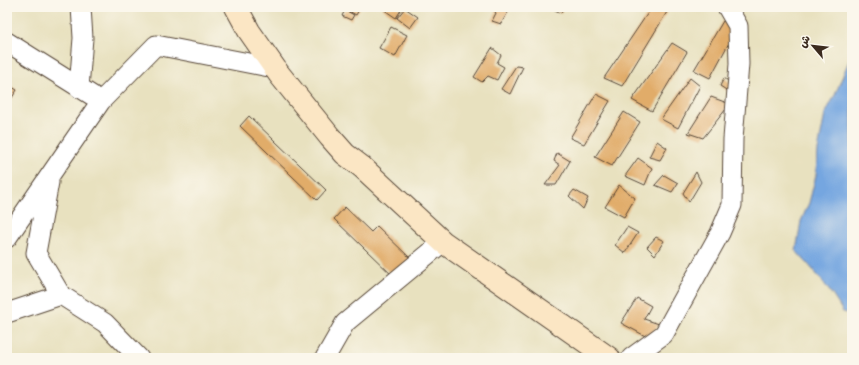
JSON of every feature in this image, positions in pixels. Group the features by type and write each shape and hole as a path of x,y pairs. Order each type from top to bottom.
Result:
{"street":[{"path":"79,88 83,38 81,7"},
{"path":"236,7 248,32 274,68 345,154 362,167 443,242 609,358"},
{"path":"631,358 664,334 720,234 732,205 733,139 739,64 738,26 727,7"},
{"path":"7,42 101,101"},
{"path":"7,238 101,101 156,45 274,68"},
{"path":"50,176 36,253 61,295 105,323 139,358"},
{"path":"325,358 346,323 443,242"},
{"path":"7,313 61,295"}],"water":[{"path":"852,53 852,314 843,312 833,295 796,251 801,221 809,203 816,175 818,150 825,114 835,95"}],"building":[{"path":"348,7 360,8 356,15 347,10"},
{"path":"384,7 398,7 401,10 396,18 383,9"},
{"path":"491,7 511,7 501,24 492,21 496,13"},
{"path":"554,7 564,7 561,13 553,9"},
{"path":"652,7 670,7 622,86 604,78"},
{"path":"405,8 418,17 410,28 397,18"},
{"path":"345,10 354,15 351,20 342,16"},
{"path":"723,21 738,26 710,78 694,70"},
{"path":"391,27 407,35 395,57 379,48"},
{"path":"672,43 687,52 652,111 632,100"},
{"path":"492,48 501,55 497,63 504,67 497,80 488,76 482,82 474,77"},
{"path":"516,66 523,67 510,94 501,89"},
{"path":"690,78 700,86 678,128 661,119"},
{"path":"724,78 734,85 731,93 720,86"},
{"path":"7,84 17,90 7,105"},
{"path":"596,94 610,101 584,144 570,138"},
{"path":"711,97 730,104 703,138 688,133"},
{"path":"624,112 640,122 612,166 595,157"},
{"path":"249,116 326,190 317,200 240,126"},
{"path":"657,141 667,148 660,160 649,157"},
{"path":"557,153 570,161 556,185 545,185 560,165 554,161"},
{"path":"638,158 652,168 645,185 625,176"},
{"path":"696,172 701,182 689,202 683,193"},
{"path":"664,175 678,183 672,192 655,185"},
{"path":"619,185 635,198 624,217 605,207"},
{"path":"574,190 588,198 583,209 569,196"},
{"path":"345,207 371,232 377,226 412,260 395,278 334,219"},
{"path":"627,227 638,233 625,253 615,245"},
{"path":"656,237 664,241 655,255 647,247"},
{"path":"637,298 651,306 644,319 659,324 649,338 621,323"}]}
